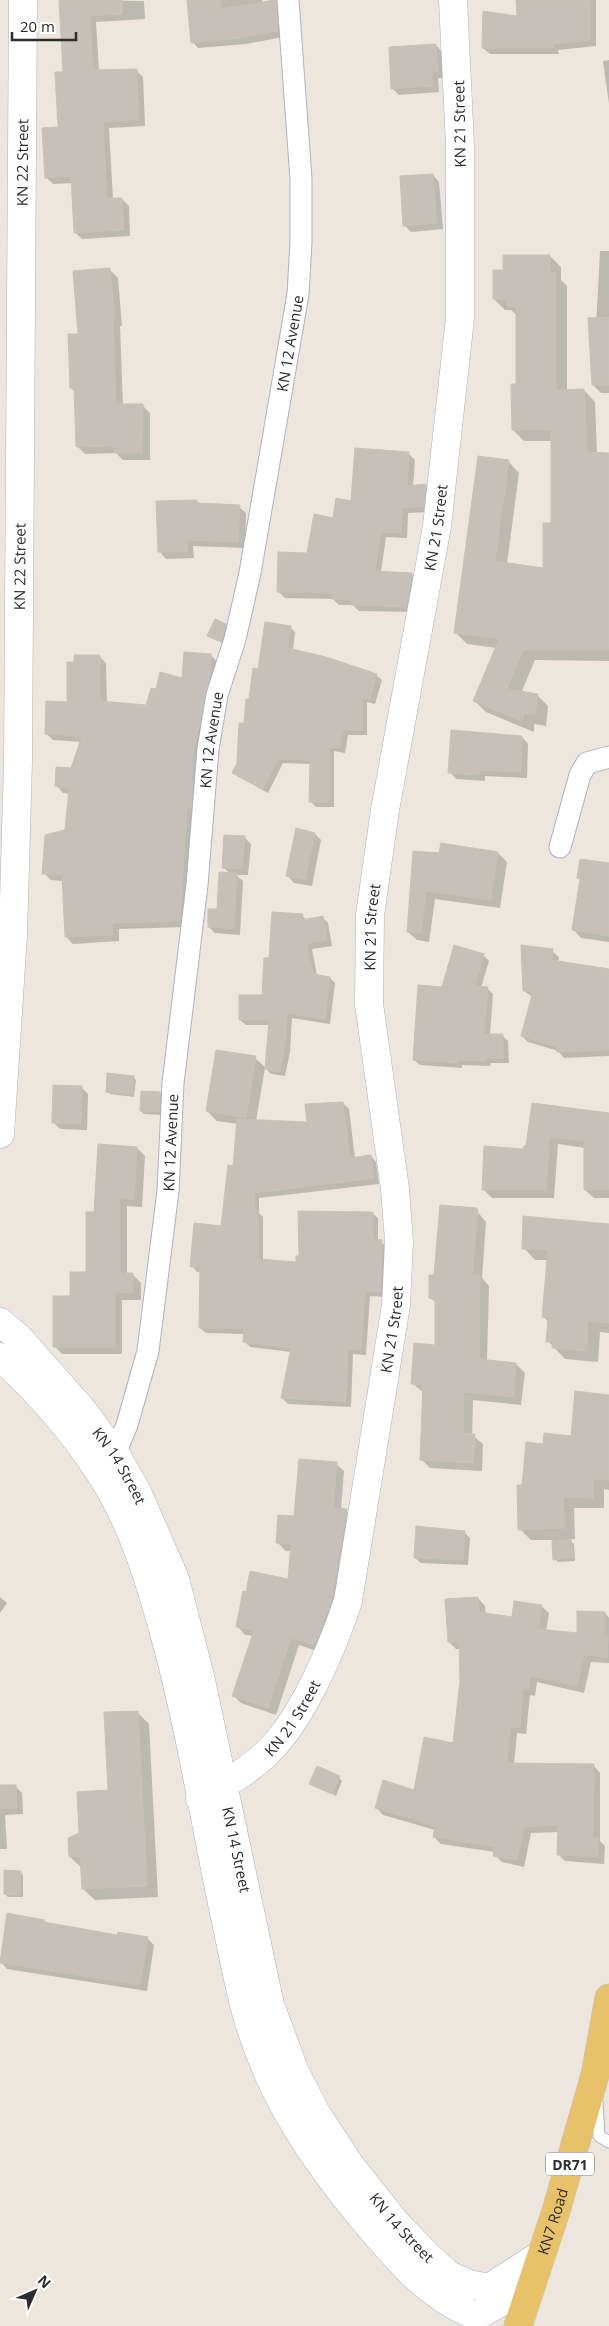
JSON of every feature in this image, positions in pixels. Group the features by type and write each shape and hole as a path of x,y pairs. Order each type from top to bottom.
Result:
{"main road":[{"name":"KN7 Road","path":"518,2326 542,2254 595,2075 609,1998"}],"street":[{"name":"KN 22 Street","path":"0,1134 13,935 18,761 22,0"},
{"name":"KN 12 Avenue","path":"103,1478 116,1455 141,1380 160,1267 168,1191 176,1058 197,885 208,749 217,695 235,639 250,573 298,294 301,242 301,179 288,0"},
{"name":"KN 21 Street","path":"211,1792 261,1758 279,1738 307,1694 336,1638 348,1601 396,1305 399,1241 395,1189 369,1004 370,915 385,810 437,526 460,318 460,145 453,0"},
{"path":"560,847 580,775 587,763 609,757"},
{"name":"KN 14 Street","path":"0,1322 19,1338 80,1407 116,1455 138,1494 175,1579 200,1676 211,1792 248,2020 275,2089 297,2130 381,2240 416,2278 439,2298 476,2316 532,2284"},
{"name":"KN 14 Street","path":"0,1357 62,1421 103,1478 139,1554 153,1592 270,2005 296,2072 330,2137 395,2222 449,2276 469,2284 489,2288 542,2254"}],"lane":[{"path":"595,2075 599,2136 609,2142"}],"building":[{"path":"59,0 122,0 122,14 90,16 93,70 137,69 139,120 103,122 107,198 122,198 124,230 74,233 71,176 45,178 42,128 58,127 55,72 63,72"},
{"path":"187,0 220,0 221,9 276,0 278,31 240,38 191,43"},
{"path":"516,0 590,0 590,40 552,44 553,48 482,48 483,11 517,16"},
{"path":"436,44 438,71 432,72 433,86 391,89 389,47"},
{"path":"433,174 437,223 403,226 400,176"},
{"path":"503,255 550,255 550,273 556,273 556,390 584,389 587,452 609,453 609,650 523,650 507,689 538,694 535,715 523,714 523,722 473,701 499,639 454,633 478,456 509,460 495,561 543,568 543,523 551,523 551,430 512,430 511,384 516,384 516,307 507,307 507,299 493,299 493,270 503,270"},
{"path":"110,268 115,319 113,319 116,404 143,404 142,453 114,453 114,446 76,447 74,388 70,388 68,334 78,334 73,271"},
{"path":"609,317 609,385 592,385 588,318"},
{"path":"355,448 409,452 407,486 426,484 424,506 402,508 401,533 381,532 375,571 412,573 406,607 351,605 352,600 332,599 332,593 277,592 278,552 307,553 314,514 333,518 336,498 351,501"},
{"path":"197,500 197,503 240,505 238,542 187,540 188,552 158,552 156,501"},
{"path":"215,619 226,624 221,642 207,636"},
{"path":"265,622 291,626 288,648 326,657 377,674 370,699 362,698 362,730 343,730 340,748 329,747 329,802 309,802 310,760 278,759 263,789 232,773 237,763 239,723 244,723 246,699 249,699 253,668 258,669"},
{"path":"184,652 211,654 210,676 192,760 191,808 187,808 180,921 112,923 113,935 65,937 62,874 42,874 45,835 65,830 69,789 55,786 56,767 71,768 82,736 45,734 46,701 67,702 67,662 74,662 74,655 100,655 100,701 146,705 151,688 156,689 160,672 182,678"},
{"path":"451,730 522,736 521,772 479,770 479,775 448,773"},
{"path":"296,828 315,833 305,880 286,876"},
{"path":"224,835 245,836 242,869 222,868"},
{"path":"441,843 498,852 491,900 426,891 421,933 407,932 413,851 439,853"},
{"path":"580,859 609,863 609,936 572,930 580,879 577,878"},
{"path":"219,872 237,873 234,929 208,927 208,909 217,909"},
{"path":"272,912 303,914 302,920 323,916 327,940 307,944 313,974 330,977 325,1019 287,1013 285,1046 280,1072 265,1069 269,1020 239,1020 239,995 262,995 264,958 269,958"},
{"path":"454,945 484,954 475,986 488,987 484,1034 503,1034 503,1058 485,1058 485,1061 457,1060 457,1063 413,1060 418,985 442,987"},
{"path":"521,945 553,949 552,960 609,969 609,1050 557,1052 557,1047 521,1036 533,991 523,991"},
{"path":"216,1050 256,1056 246,1118 206,1111"},
{"path":"107,1073 134,1076 132,1095 106,1092"},
{"path":"53,1085 82,1086 81,1124 52,1123"},
{"path":"141,1091 160,1092 159,1112 140,1111"},
{"path":"343,1102 350,1158 371,1155 374,1178 254,1193 255,1210 258,1210 258,1259 296,1262 296,1256 299,1256 298,1211 373,1212 373,1239 382,1240 380,1292 365,1291 361,1350 348,1349 346,1402 281,1398 291,1348 243,1342 244,1329 199,1328 200,1267 190,1267 194,1223 221,1226 228,1165 233,1166 237,1119 307,1122 305,1104"},
{"path":"532,1103 609,1113 609,1190 584,1190 584,1141 550,1137 546,1190 482,1190 484,1146 523,1149 526,1146"},
{"path":"98,1144 137,1147 134,1200 119,1198 120,1273 133,1273 133,1293 115,1292 115,1347 53,1347 53,1296 70,1296 70,1272 86,1272 86,1212 94,1212"},
{"path":"440,1205 477,1208 472,1275 480,1275 479,1359 516,1363 513,1397 464,1392 463,1433 475,1434 473,1463 420,1460 423,1385 411,1384 414,1343 435,1345 435,1300 429,1298 429,1275 434,1275"},
{"path":"523,1216 609,1224 609,1323 588,1321 587,1351 552,1348 553,1342 546,1342 548,1318 542,1317 548,1249 522,1249"},
{"path":"575,1391 609,1395 609,1480 593,1479 593,1498 563,1497 565,1528 518,1530 517,1485 522,1485 526,1442 543,1444 544,1433 571,1436"},
{"path":"299,1459 337,1462 333,1508 347,1509 331,1602 319,1634 314,1645 291,1638 268,1708 232,1696 254,1630 236,1627 243,1591 246,1592 250,1571 288,1579 291,1544 276,1543 278,1515 294,1516"},
{"path":"416,1526 465,1531 463,1560 414,1558"},
{"path":"571,1539 573,1558 553,1560 552,1541"},
{"path":"478,1597 479,1612 512,1617 514,1601 542,1605 539,1629 577,1633 577,1611 605,1612 604,1635 608,1636 607,1657 584,1655 577,1686 530,1676 528,1689 523,1688 520,1728 510,1727 507,1763 594,1764 593,1838 599,1838 597,1857 557,1855 558,1825 524,1827 517,1860 493,1856 495,1847 433,1837 435,1826 375,1808 383,1780 414,1790 424,1737 453,1743 460,1681 459,1642 448,1642 445,1599"},
{"path":"138,1711 147,1886 82,1889 80,1857 69,1857 68,1838 79,1833 77,1792 108,1790 104,1712"},
{"path":"317,1766 340,1776 332,1794 309,1784"},
{"path":"0,1785 16,1785 17,1808 0,1809"},
{"path":"4,1870 21,1871 20,1895 4,1894"},
{"path":"7,1913 44,1920 44,1922 117,1935 118,1932 148,1937 140,1985 0,1963"}]}
